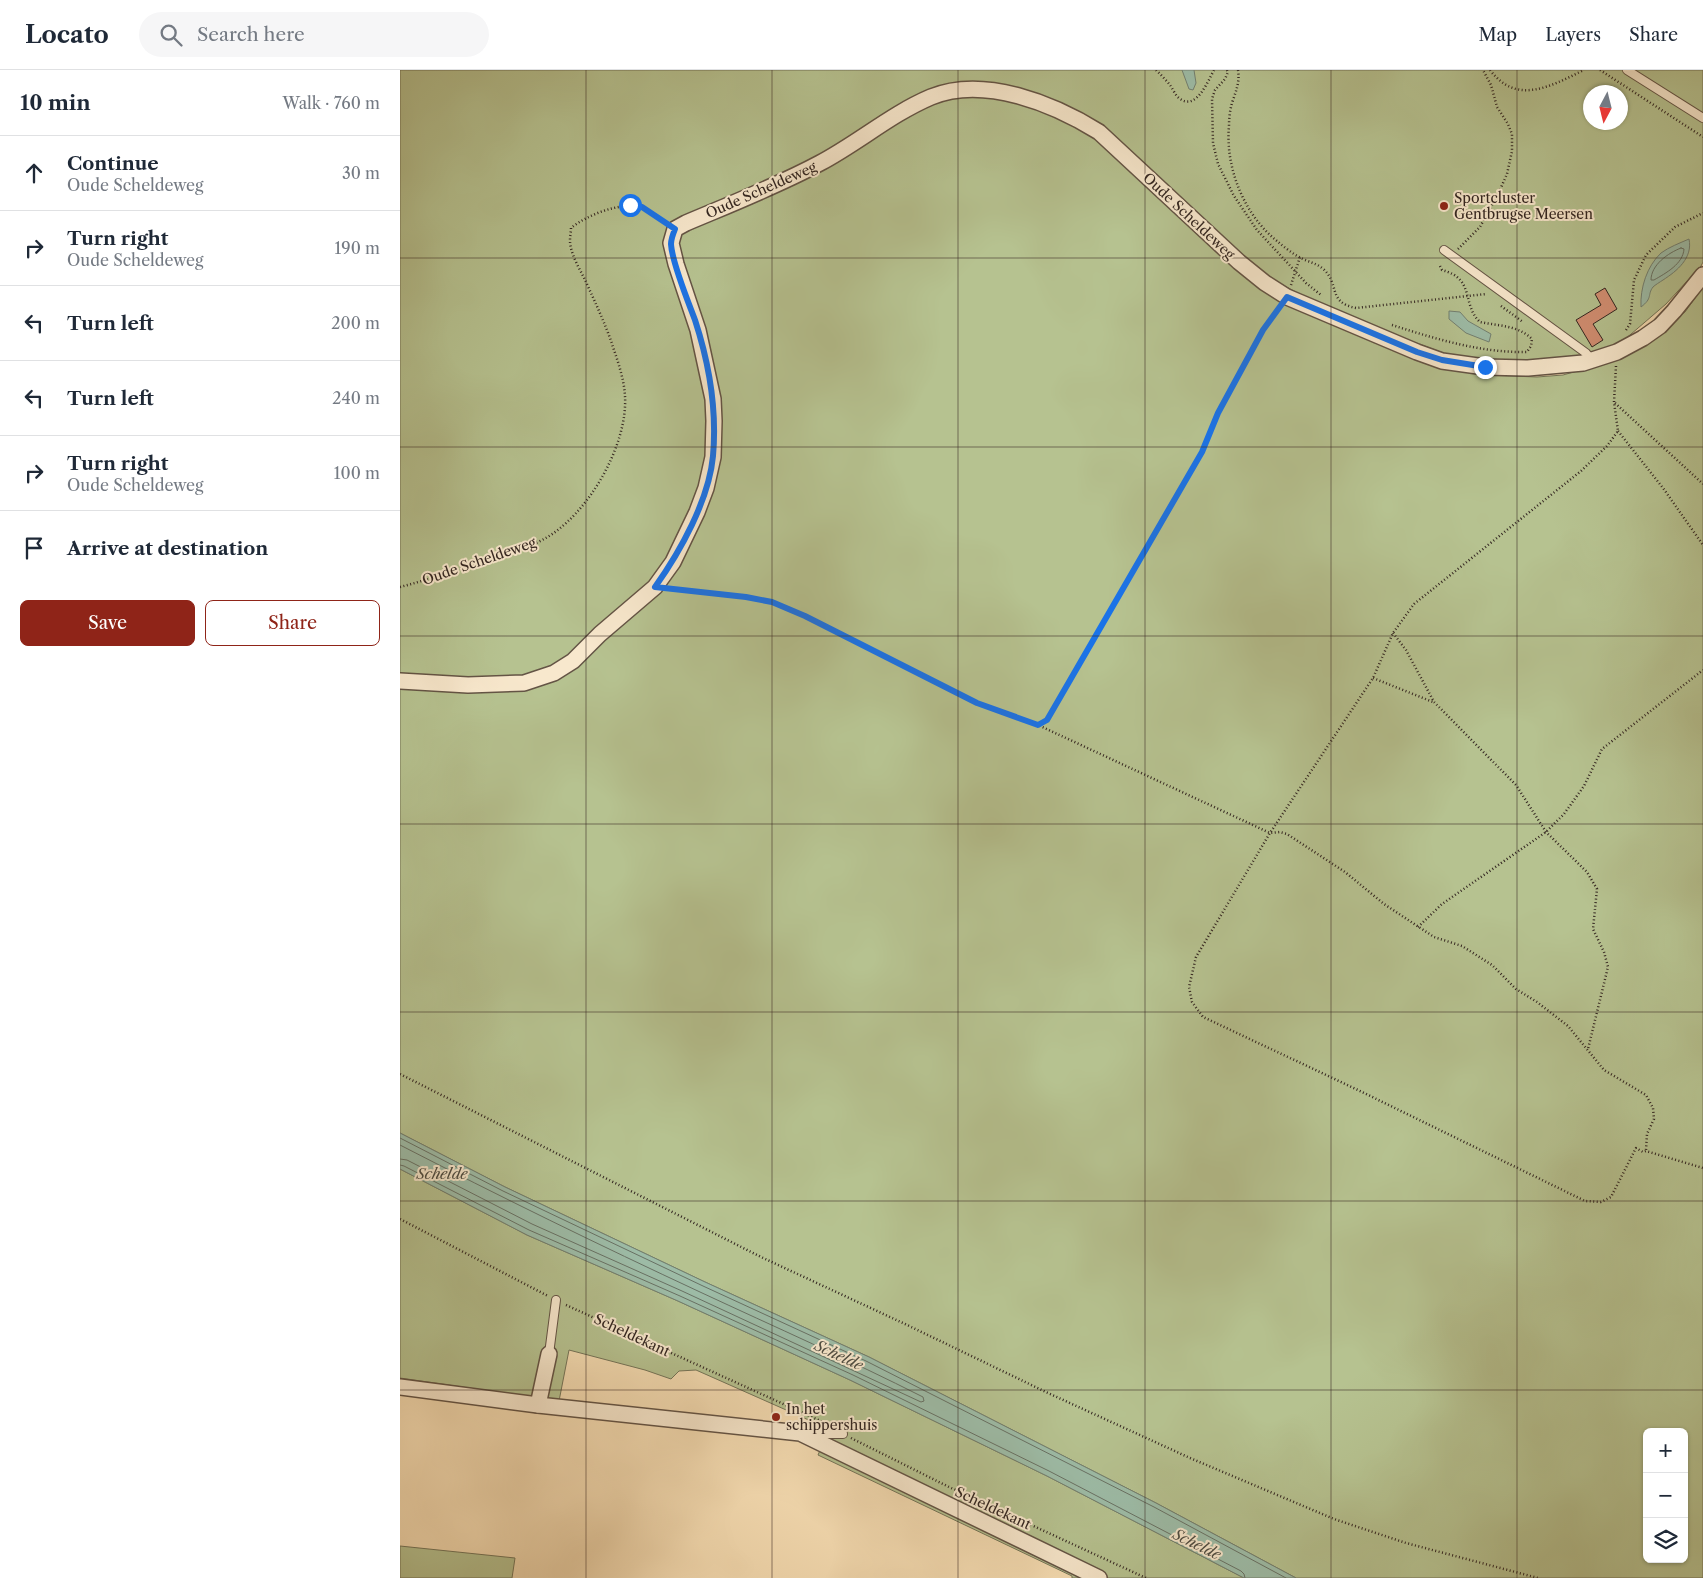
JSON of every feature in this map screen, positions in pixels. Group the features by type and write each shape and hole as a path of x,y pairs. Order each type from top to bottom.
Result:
{"street":[{"name":"Oude Scheldeweg","path":"675,229 772,188 822,162 907,110 932,97 954,90 996,91 1025,98 1053,108 1075,117 1099,132 1239,262 1287,297 1417,352 1442,360 1485,367 1528,368 1583,363 1617,352 1660,326 1703,275"},
{"path":"400,681 468,685 524,683 554,673 573,661 600,634 655,587 673,562 697,512 706,488 713,457 713,399 698,330 672,250 671,243 675,229"},
{"path":"538,1405 549,1354"},
{"name":"Scheldekant","path":"400,1387 538,1405 800,1434 1099,1578"}],"lane":[{"path":"1628,70 1703,118"},
{"path":"1447,252 1592,360"},
{"path":"549,1354 556,1300"},
{"name":"Scheldekant","path":"800,1434 843,1434"}],"path":[{"path":"1156,70 1169,84 1178,98 1185,101 1196,99 1204,90 1214,70"},
{"path":"1227,70 1225,79 1215,90 1212,99 1213,143 1218,164 1234,196 1257,230 1306,283 1326,299"},
{"path":"1038,725 1047,720 1202,452 1218,413 1259,338 1287,297 1300,257 1275,240 1259,223 1246,202 1234,174 1228,149 1228,127 1239,80 1238,70"},
{"path":"1389,324 1447,342 1495,350 1527,352 1531,346 1532,339 1525,332 1512,327 1480,322 1470,309 1465,286 1450,272 1442,270 1440,266 1447,252 1457,251 1480,227 1507,174 1512,151 1512,134 1497,107 1491,85 1483,70"},
{"path":"1490,70 1497,79 1506,85 1525,91 1535,90 1584,70"},
{"path":"1600,70 1703,137"},
{"name":"Oude Scheldeweg","path":"400,587 518,550 545,539 563,526 582,505 605,471 617,445 623,424 625,397 618,361 606,327 573,255 570,240 571,228 592,215 630,205 642,207 675,229"},
{"path":"1617,352 1614,402 1618,431 1663,488 1703,545"},
{"path":"1614,402 1703,484"},
{"path":"1618,431 1607,446 1581,471 1414,604 1393,633 1373,678 1270,833 1196,957 1189,987 1192,1002 1203,1017 1584,1201 1601,1202 1611,1197 1636,1148 1643,1152 1646,1151 1703,1168"},
{"path":"655,587 746,597 772,602 805,616 977,703 1038,725 1270,833 1280,832 1287,834 1345,872 1384,904 1418,927 1434,937 1462,946 1492,965 1516,989 1537,1002 1568,1026 1604,1070 1646,1095 1653,1108 1654,1119 1648,1134 1646,1151"},
{"path":"1393,633 1406,650 1434,702 1516,785 1546,832 1587,872 1597,889 1593,929 1604,952 1608,967 1588,1050"},
{"path":"1418,927 1442,904 1546,832 1564,814 1584,786 1602,748 1703,670"},
{"path":"1373,678 1434,702"},
{"path":"400,1074 762,1257 1048,1393 1190,1458 1334,1519 1406,1543 1538,1578"},
{"name":"Scheldekant","path":"400,1219 556,1300 822,1421 843,1434 949,1487 1146,1578"}],"shaded area":[{"path":"400,70 1703,70 1703,262 1701,266 1666,304 1616,347 1582,359 1545,362 1468,359 1449,355 1335,313 1266,276 1225,243 1101,130 1077,114 1037,98 1045,112 1079,125 1096,139 1266,288 1307,313 1441,367 1485,375 1537,377 1563,375 1609,362 1653,336 1685,312 1703,287 1703,1578 1296,1578 1156,1503 869,1357 505,1187 400,1133"},
{"path":"400,1169 527,1235 678,1301 850,1380 1047,1476 1244,1578 1072,1578 1072,1576 818,1455 829,1429 696,1370 679,1371 671,1379 645,1370 569,1350 559,1401 400,1378"},
{"path":"400,1546 515,1558 512,1578 400,1578"}],"water":[{"path":"1182,70 1194,70 1196,83 1193,90 1189,89"},
{"path":"1689,239 1689,252 1683,263 1653,287 1647,301 1641,307 1645,278 1656,258 1664,251"},
{"path":"1449,311 1460,312 1468,321 1491,334 1489,342 1466,333 1449,319"},
{"name":"Schelde","path":"400,1133 505,1187 869,1357 1156,1503 1296,1578 1244,1578 1047,1476 850,1380 678,1301 527,1235 400,1169"}],"building":[{"path":"1605,288 1617,309 1593,324 1603,340 1592,347 1576,320 1601,305 1595,294"}],"place":[{"name":"Sportcluster Gentbrugse Meersen","path":"1444,206"},
{"name":"In het schippershuis","path":"776,1417"}],"route":[{"path":"630,205 642,207 675,229 671,243 698,330 713,399 713,457 706,488 697,512 673,562 655,587 746,597 772,602 805,616 977,703 1038,725 1047,720 1131,576 1202,452 1218,413 1263,330 1287,297 1417,352 1442,360 1485,367"}]}
